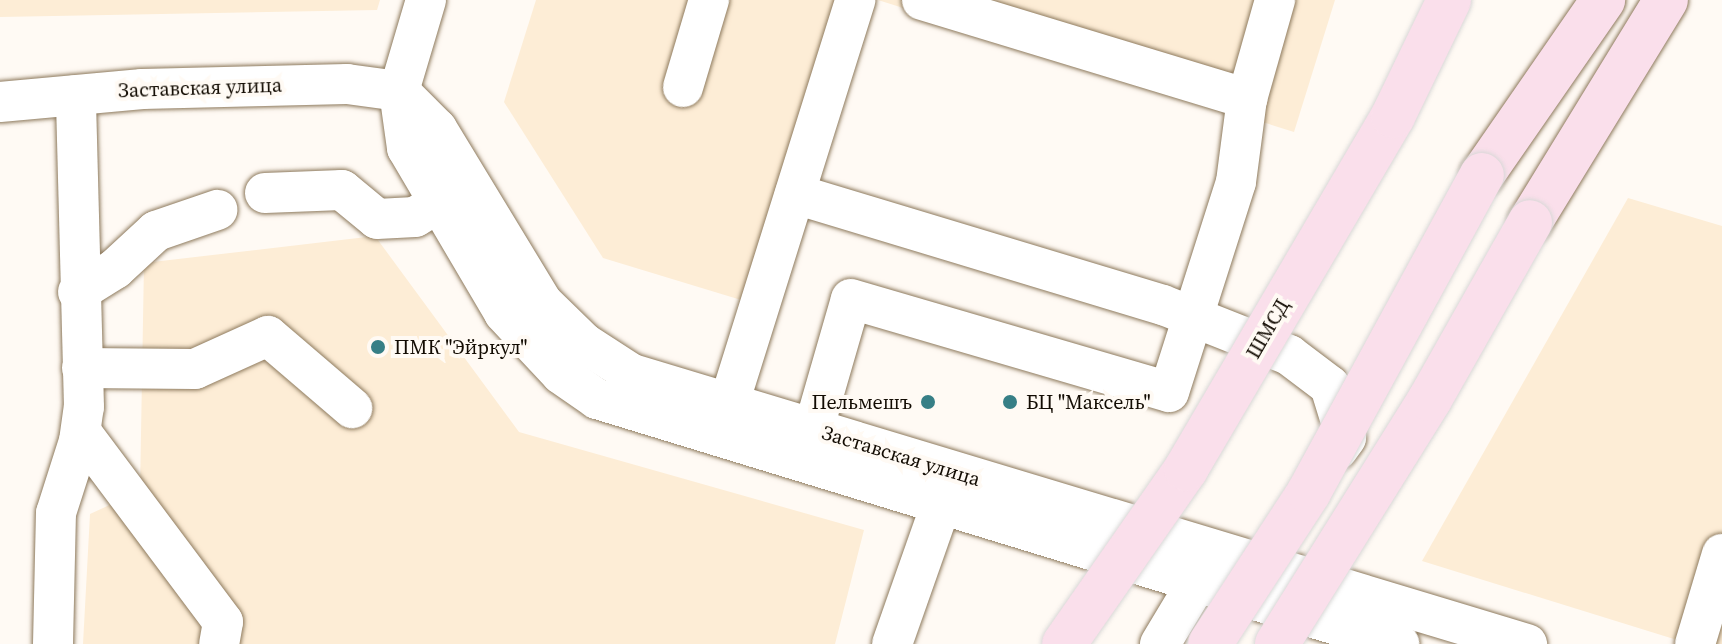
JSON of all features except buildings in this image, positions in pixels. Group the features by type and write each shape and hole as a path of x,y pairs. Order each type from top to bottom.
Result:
{"main road":[{"name":"ШМСД","path":"1064,644 1186,469 1393,116 1449,0"},
{"path":"1210,644 1309,492 1482,175 1603,0"},
{"path":"1277,644 1430,399 1530,222 1666,0"}],"street":[{"path":"399,91 426,0"},
{"path":"683,87 709,0"},
{"path":"723,422 855,0"},
{"path":"922,0 1247,99"},
{"path":"808,447 851,299 1169,392 1236,182 1247,99 1275,0"},
{"name":"Заставская улица","path":"0,102 76,95 347,84 399,91 437,129 523,274 568,329 632,374 723,422"},
{"name":"Заставская улица","path":"399,91 407,148 504,313 561,374 597,399 723,422 946,489 1264,566 1384,632"},
{"path":"53,644 56,513 81,432 76,95"},
{"path":"265,193 342,190 377,219 415,217 438,203"},
{"path":"795,194 1194,318 1289,355 1330,386 1346,438 1264,566"},
{"path":"78,292 115,269 156,231 217,210"},
{"path":"82,368 195,369 268,336 352,408"},
{"path":"81,432 223,622 219,644"},
{"path":"892,644 946,489"},
{"name":"Заставская улица","path":"946,489 1196,584 1384,632 1527,644"},
{"path":"1695,644 1722,554"},
{"path":"1160,644 1196,584"}],"shaded area":[{"path":"0,0 380,0 377,10 0,17"},
{"path":"536,0 871,0 751,303 603,258 504,102"},
{"path":"878,0 1335,0 1294,132"},
{"path":"1628,198 1722,226 1722,644 1690,644 1422,561"},
{"path":"375,236 519,432 864,530 835,644 83,644 90,514 140,491 144,263"}],"place":[{"name":"ПМК \"Эйркул\"","path":"378,347"},
{"name":"Пельмешъ","path":"928,402"},
{"name":"БЦ \"Максель\"","path":"1010,402"}]}
